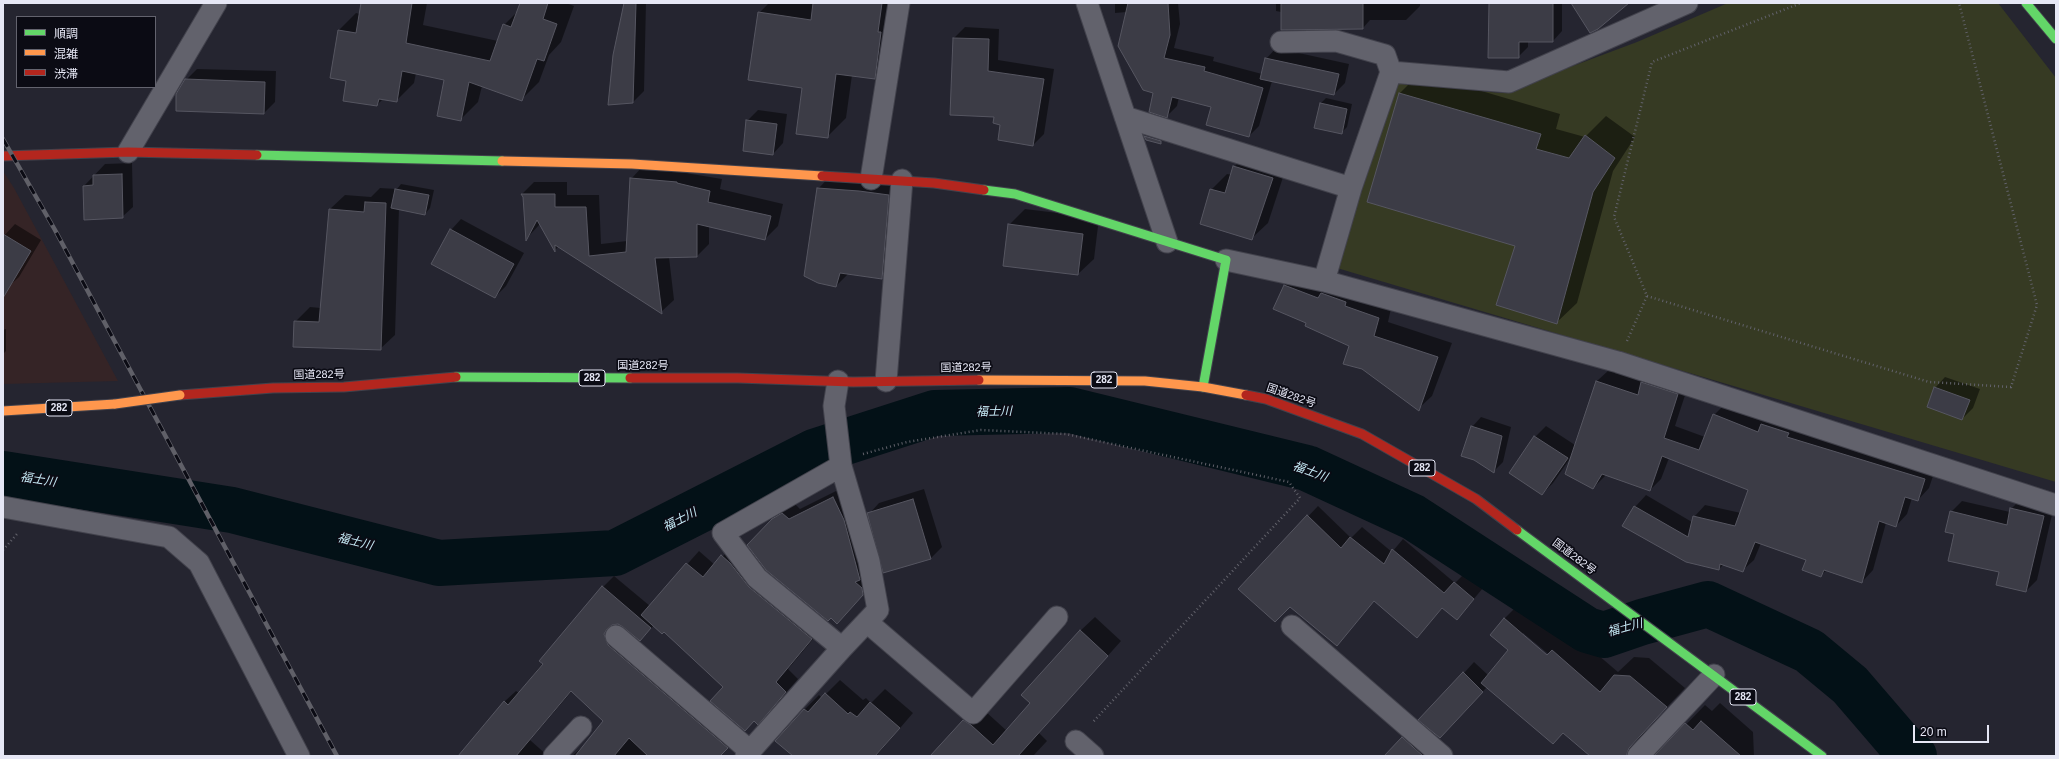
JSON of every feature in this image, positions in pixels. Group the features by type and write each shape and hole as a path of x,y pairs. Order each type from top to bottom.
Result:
{"main road":[{"path":"2026,3 2056,38"},
{"path":"3,156 128,152 632,164 902,180 1015,194 1226,260 1203,387"},
{"name":"国道282号","path":"3,411 115,404 180,395 273,388 344,387 458,377 738,378 838,381 1006,379 1145,381 1203,387 1266,399 1362,434 1476,498 1822,756"}],"street":[{"path":"128,152 216,3"},
{"path":"871,179 898,3"},
{"path":"1087,3 1167,242"},
{"path":"1390,72 1509,82 1687,3"},
{"path":"1281,42 1336,41 1385,55 1390,72 1350,188 1324,281"},
{"path":"1125,117 1350,188"},
{"path":"886,381 902,180"},
{"path":"1226,260 1324,281 1618,362 2056,505"},
{"path":"616,636 748,753 878,610 869,561 840,464 834,406 838,381"},
{"path":"840,464 723,533 757,578 842,648"},
{"path":"3,507 169,537 199,563 299,756"},
{"path":"867,622 973,713 1057,617"},
{"path":"1292,626 1442,756"},
{"path":"1638,756 1714,675"},
{"path":"554,756 581,727"},
{"path":"1076,741 1093,756"}],"path":[{"path":"1618,362 1648,296 1614,217 1652,62 1801,3"},
{"path":"1648,296 1929,382 2011,387 2037,305 1959,3"},
{"path":"840,464 907,442 981,430 1066,434 1289,482 1300,498 1076,741"}],"shaded area":[{"path":"3,171 14,188 118,381 3,384"}],"green space":[{"path":"1728,3 1998,3 2056,78 2056,482 1337,268 1392,83 1501,93 1637,42"}],"building":[{"path":"361,3 412,3 406,43 490,61 503,24 511,27 520,3 548,3 543,19 557,24 544,61 537,59 522,101 469,82 461,121 437,116 444,80 402,71 397,102 379,99 377,106 343,101 346,81 330,78 338,30 356,33"},
{"path":"624,3 636,3 633,103 608,105 613,55"},
{"path":"813,3 882,3 878,32 881,32 875,79 836,74 828,138 796,134 802,88 748,80 758,12 811,20"},
{"path":"1128,3 1168,3 1170,35 1164,58 1205,67 1204,71 1263,88 1249,137 1206,125 1211,107 1172,97 1167,118 1149,112 1153,93 1143,90 1118,46"},
{"path":"1281,3 1363,3 1363,29 1281,30"},
{"path":"1489,3 1553,3 1553,42 1519,42 1519,58 1488,58"},
{"path":"1571,3 1629,3 1598,29 1590,33"},
{"path":"953,38 989,39 988,71 1044,79 1033,146 998,140 1000,125 993,123 994,117 950,115"},
{"path":"1265,58 1339,74 1334,95 1260,79"},
{"path":"185,79 265,82 264,114 176,111 176,94"},
{"path":"1399,93 1541,134 1536,149 1569,158 1585,135 1615,158 1593,192 1557,324 1496,305 1515,246 1367,202"},
{"path":"1320,103 1347,109 1342,134 1314,128"},
{"path":"746,120 777,124 773,155 743,151"},
{"path":"1144,136 1161,141 1161,144 1146,140"},
{"path":"1233,166 1273,178 1252,240 1200,224 1210,189 1225,193"},
{"path":"122,174 123,218 84,220 83,186 93,185 93,175"},
{"path":"630,178 677,182 710,191 708,202 771,216 765,240 697,224 697,257 655,258 662,314 555,245 555,252 537,220 526,241 523,197 521,194 555,194 555,207 586,207 589,256 626,252"},
{"path":"817,188 889,195 882,279 840,273 836,287 818,283 804,276"},
{"path":"395,189 429,195 425,215 391,208"},
{"path":"365,202 386,203 381,350 293,347 294,321 319,322 329,209 364,212"},
{"path":"1008,224 1083,234 1078,275 1003,266"},
{"path":"450,229 514,264 495,298 431,264"},
{"path":"3,234 31,251 3,298"},
{"path":"1284,285 1318,298 1321,293 1346,302 1345,306 1379,318 1374,336 1438,357 1419,411 1362,369 1343,364 1349,346 1305,326 1306,323 1273,309"},
{"path":"1596,381 1638,395 1641,382 1678,394 1664,438 1699,450 1713,414 1758,432 1761,424 1789,433 1787,437 1925,479 1918,501 1905,497 1896,527 1879,521 1862,583 1824,570 1821,577 1802,570 1806,560 1755,542 1743,572 1720,564 1719,570 1686,562 1622,526 1634,506 1688,537 1693,516 1735,526 1748,490 1662,456 1650,491 1602,474 1593,489 1565,474"},
{"path":"1934,387 1970,400 1962,420 1927,407"},
{"path":"1471,426 1502,436 1494,473 1474,460 1461,456"},
{"path":"1534,436 1568,458 1542,495 1509,473"},
{"path":"833,497 844,520 860,580 855,582 862,588 863,595 837,624 831,618 828,621 766,570 747,545 772,519 782,513 789,519"},
{"path":"913,499 931,559 883,573 867,513"},
{"path":"2010,508 2044,516 2026,592 1996,585 1999,572 1948,561 1954,534 1945,532 1950,511 2007,525"},
{"path":"1307,515 1341,548 1350,537 1384,564 1392,549 1444,593 1454,582 1474,599 1457,620 1442,608 1417,638 1374,601 1337,646 1290,607 1275,622 1238,589"},
{"path":"721,555 730,563 749,587 812,639 776,682 786,692 758,725 754,721 745,731 710,701 723,687 664,632 662,634 641,615 686,563 703,577"},
{"path":"602,586 651,628 640,641 618,624 612,625 604,634 608,645 728,748 720,756 648,756 629,738 614,756 575,756 603,721 571,691 516,756 458,756 504,701 508,705 543,664 539,661"},
{"path":"1504,618 1547,655 1552,650 1600,692 1614,675 1630,676 1667,707 1629,748 1626,756 1590,756 1563,733 1553,744 1481,683 1508,650 1490,635"},
{"path":"1080,630 1108,656 1018,756 930,756 963,720 971,725 993,745 1030,703 1021,695"},
{"path":"1463,672 1483,692 1440,738 1418,720"},
{"path":"825,693 848,714 850,712 857,717 870,702 900,728 875,756 793,756 775,741 804,709 808,712"},
{"path":"1701,721 1741,756 1654,756 1685,723 1693,730"},
{"path":"1402,737 1423,756 1384,756"}],"waterway":[{"name":"福士川","path":"3,474 232,510 439,563 615,553 814,452 935,413 1070,410 1307,468 1413,517 1587,630 1604,635 1642,622 1708,604 1809,651 1850,685 1899,742 1914,756"}],"railway":[{"path":"3,139 55,230 337,756"}],"traffic: fast":[{"path":"2026,3 2056,39"},
{"path":"257,155 502,161"},
{"path":"984,190 1015,194 1226,260 1203,387"},
{"path":"456,377 630,378"},
{"path":"1517,530 1822,756"}],"traffic: slow":[{"path":"502,161 632,164 822,176"},
{"path":"979,380 1145,381 1203,387 1246,395"},
{"path":"115,404 180,395"},
{"path":"3,411 115,404"}],"traffic: jam":[{"path":"3,156 128,152 257,155"},
{"path":"822,176 934,183 984,190"},
{"path":"180,395 273,388 344,387 456,377"},
{"path":"630,378 738,378 853,382 979,380"},
{"path":"1246,395 1266,399 1362,434 1476,499 1517,530"}]}
